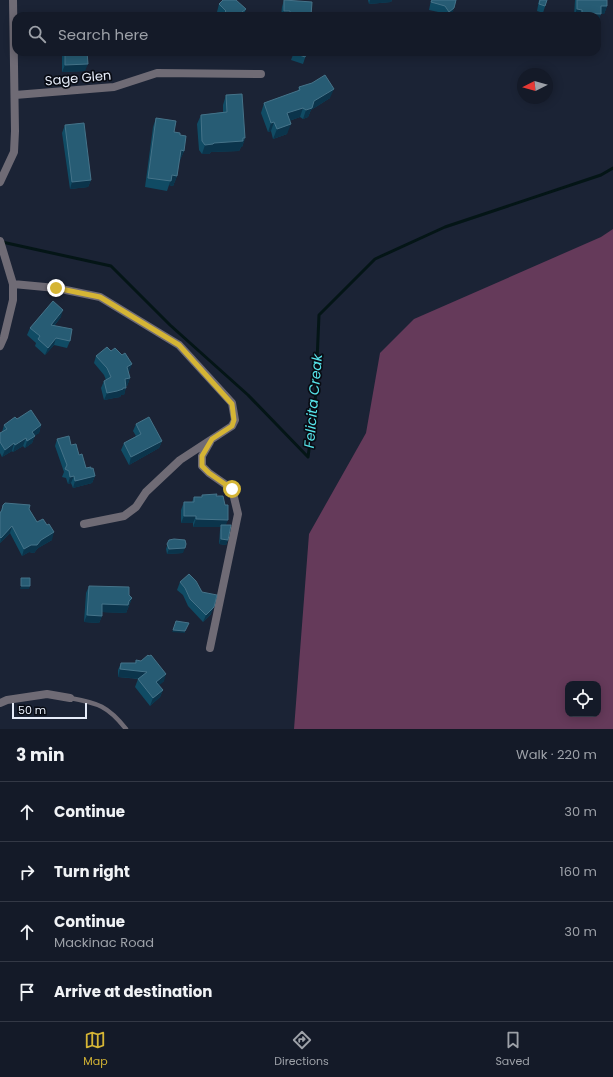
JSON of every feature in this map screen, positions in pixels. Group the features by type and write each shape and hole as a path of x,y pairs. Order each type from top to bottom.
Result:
{"street":[{"path":"13,0 13,12"},
{"path":"0,182 14,152 14,56"},
{"name":"Sage Glen","path":"15,95 114,88 157,73 261,74"},
{"path":"0,241 14,284 13,300 4,337 0,346"},
{"path":"14,284 56,288 100,297 179,345 232,404 234,420 232,426 180,460 146,492 136,508 124,516 84,524"},
{"path":"210,648 238,514 232,489 209,473 202,466 202,456 212,439"},
{"path":"0,703 7,700 47,694 70,698"}],"lane":[{"path":"70,698 103,706 112,712 126,729"}],"shaded area":[{"path":"613,229 613,729 294,729 309,534 366,433 380,353 414,319 601,237"}],"building":[{"path":"223,0 236,0 246,9 242,12 225,12 226,11 219,4"},
{"path":"284,0 312,2 311,12 284,11"},
{"path":"432,0 456,0 454,8 449,12 445,6 431,2"},
{"path":"540,0 547,0 545,6 539,4"},
{"path":"577,0 607,0 607,6 601,6 601,12 582,12 582,10 577,9"},
{"path":"65,56 87,56 88,64 65,65"},
{"path":"325,75 334,89 314,101 312,108 306,110 303,108 287,113 291,124 277,129 274,122 271,123 264,103 300,90 299,87 312,83"},
{"path":"242,94 245,138 243,138 243,141 205,145 202,141 201,115 227,112 226,95"},
{"path":"156,118 176,121 174,132 186,136 184,151 181,150 177,176 172,175 171,181 148,178"},
{"path":"84,123 91,180 72,182 65,125"},
{"path":"53,301 63,310 51,325 72,329 70,341 56,338 48,348 38,339 40,336 30,328"},
{"path":"107,347 111,351 115,348 122,355 125,353 132,364 127,367 130,378 125,379 126,388 107,393 104,381 111,377 107,368 96,356"},
{"path":"31,410 41,425 32,432 35,436 27,441 26,438 15,445 14,443 5,450 0,442 0,433 7,429 4,425 15,417 17,419"},
{"path":"149,417 162,441 131,457 124,443 141,434 136,424"},
{"path":"69,436 71,445 76,444 79,455 82,454 86,468 93,468 95,476 75,481 74,476 70,477 69,471 65,469 67,465 57,439"},
{"path":"217,494 216,496 223,496 225,505 228,505 228,520 196,519 196,516 184,516 184,502 194,502 194,497 202,497 202,495"},
{"path":"5,503 30,505 29,509 37,522 43,519 47,525 49,524 54,532 41,540 37,545 31,545 24,549 12,526 1,538 0,513"},
{"path":"221,525 231,525 228,540 221,539"},
{"path":"169,540 185,540 185,548 169,549 167,544"},
{"path":"189,574 196,581 202,592 217,595 214,607 206,615 190,599 185,588 180,582"},
{"path":"21,578 30,578 30,586 21,586"},
{"path":"89,586 129,587 129,595 132,598 128,605 102,604 102,616 87,615"},
{"path":"176,621 189,623 185,631 173,630"},
{"path":"148,655 151,655 166,674 156,682 163,690 153,698 138,679 147,672 120,669 121,663 136,663 136,660 141,661"}],"waterway":[{"name":"Felicita Creak","path":"2,242 111,266 170,325 248,395 308,457 315,407 319,315 375,259 445,227 601,175 613,168"}],"route":[{"path":"56,288 100,297 179,345 232,404 234,420 232,426 212,439 202,456 202,466 209,473 232,489"}]}
